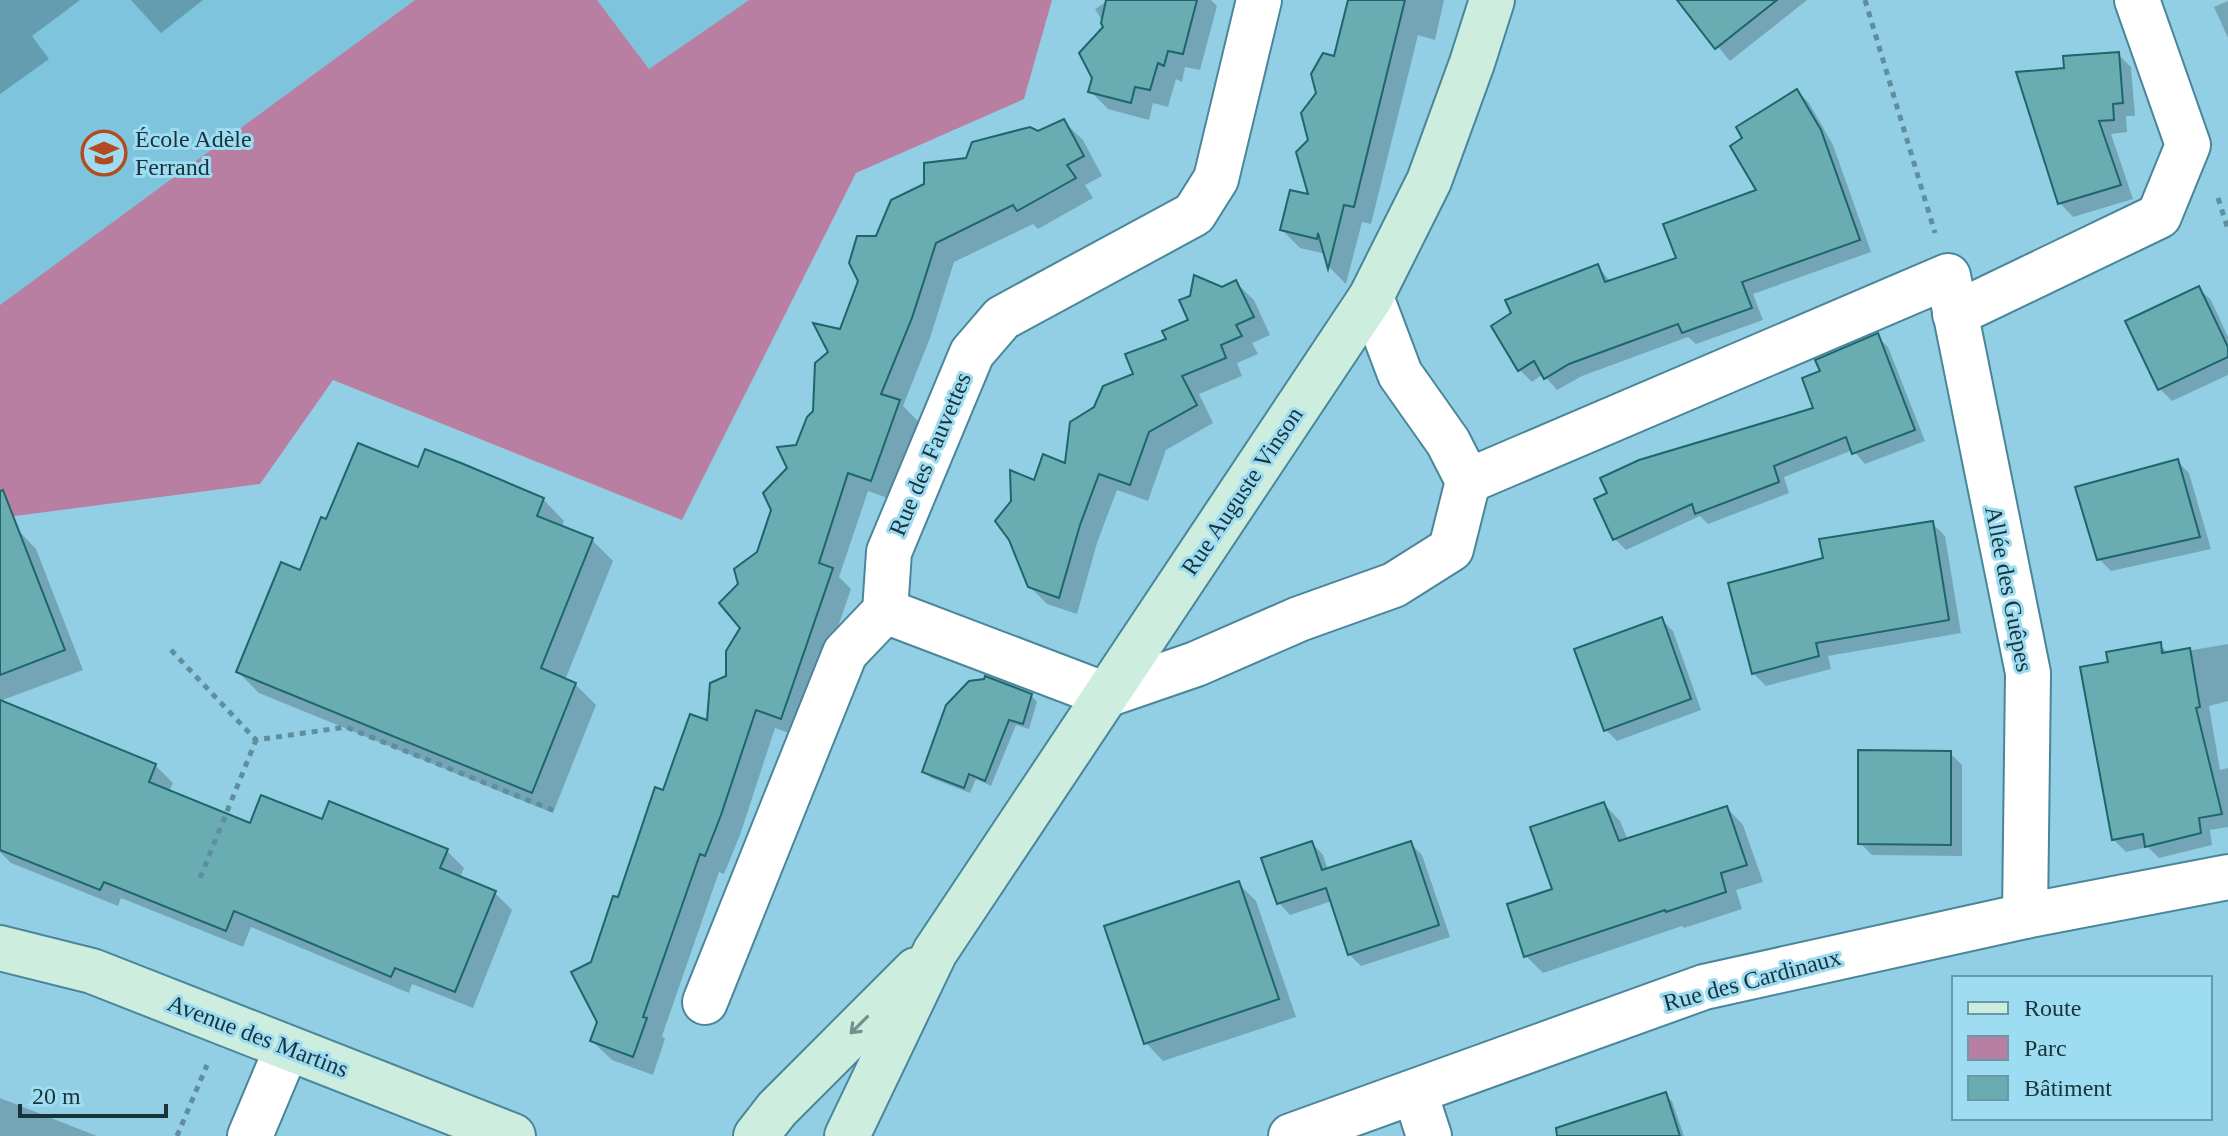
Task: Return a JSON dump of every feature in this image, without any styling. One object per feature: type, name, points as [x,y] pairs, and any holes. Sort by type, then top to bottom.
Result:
[{"type":"main road","name":"Rue Auguste Vinson","points":[[935,952],[1371,297],[1429,181],[1492,0]]},
{"type":"main road","name":"Avenue des Martins","points":[[0,948],[92,971],[513,1136]]},
{"type":"main road","points":[[858,1127],[935,952]]},
{"type":"main road","points":[[756,1136],[777,1109],[935,952]]},
{"type":"street","name":"Rue des Fauvettes","points":[[885,611],[889,552],[972,353],[1002,318],[1194,214],[1216,179],[1259,0]]},
{"type":"street","points":[[1468,481],[2159,216],[2188,145],[2137,0]]},
{"type":"street","name":"Allée des Guêpes","points":[[1951,295],[2028,673],[2025,916]]},
{"type":"street","points":[[705,1002],[845,653],[885,611],[1106,695],[1196,664],[1299,619],[1394,585],[1451,549],[1468,481],[1448,442],[1400,374],[1371,297]]},
{"type":"street","name":"Rue des Cardinaux","points":[[1291,1136],[1704,987],[2025,916],[2228,877]]},
{"type":"street","points":[[250,1136],[287,1048]]},
{"type":"street","points":[[1415,1093],[1429,1136]]},
{"type":"path","points":[[1865,0],[1951,295]]},
{"type":"path","points":[[171,650],[256,740]]},
{"type":"path","points":[[256,740],[346,727],[555,811]]},
{"type":"path","points":[[200,878],[256,740]]},
{"type":"path","points":[[177,1136],[225,1024]]},
{"type":"shaded area","name":"École Adèle Ferrand","points":[[0,0],[415,0],[0,305]]},
{"type":"shaded area","points":[[597,0],[749,0],[649,69]]},
{"type":"green space","points":[[415,0],[597,0],[649,69],[749,0],[1052,0],[1024,99],[856,173],[682,520],[333,380],[260,484],[0,518],[0,305]]},
{"type":"building","points":[[1106,0],[1197,0],[1183,54],[1168,51],[1164,66],[1158,63],[1150,90],[1135,87],[1131,103],[1088,92],[1092,78],[1079,53],[1103,27],[1101,23]]},
{"type":"building","points":[[1348,0],[1405,0],[1354,207],[1344,205],[1328,269],[1318,233],[1317,239],[1280,230],[1290,190],[1308,194],[1296,152],[1308,140],[1301,113],[1316,93],[1311,74],[1323,53],[1334,56]]},
{"type":"building","points":[[1677,0],[1777,0],[1715,49]]},
{"type":"building","points":[[2119,52],[2123,103],[2113,104],[2114,120],[2099,121],[2121,185],[2058,204],[2016,72],[2064,68],[2063,56]]},
{"type":"building","points":[[1797,89],[1821,130],[1860,240],[1742,282],[1752,308],[1682,333],[1678,324],[1569,364],[1544,379],[1534,361],[1518,371],[1491,326],[1511,313],[1505,300],[1598,264],[1605,282],[1676,258],[1663,224],[1756,190],[1730,146],[1742,138],[1736,127]]},
{"type":"building","points":[[1064,119],[1084,156],[1067,165],[1076,178],[1017,211],[1013,205],[936,243],[912,318],[881,394],[900,400],[871,481],[848,473],[819,563],[833,568],[781,719],[756,710],[721,815],[705,856],[700,854],[643,1017],[647,1018],[633,1057],[590,1041],[597,1022],[571,972],[591,962],[613,896],[618,897],[655,787],[663,790],[690,714],[707,720],[710,683],[726,676],[726,651],[740,628],[719,603],[738,584],[734,569],[757,552],[771,510],[763,493],[787,468],[777,447],[796,445],[807,417],[813,411],[815,363],[828,352],[813,323],[840,329],[858,281],[849,263],[857,236],[876,236],[891,200],[924,184],[924,163],[966,158],[972,142],[1030,127],[1038,131]]},
{"type":"building","points":[[1194,275],[1222,287],[1236,280],[1254,317],[1236,325],[1242,336],[1221,345],[1226,358],[1182,376],[1197,405],[1149,432],[1130,485],[1099,474],[1080,525],[1059,598],[1028,587],[1009,540],[995,521],[1011,501],[1010,470],[1034,480],[1043,454],[1065,463],[1070,422],[1094,407],[1103,386],[1133,374],[1125,354],[1166,339],[1162,331],[1188,320],[1179,300],[1190,296]]},
{"type":"building","points":[[2199,286],[2228,347],[2228,357],[2158,390],[2125,321]]},
{"type":"building","points":[[1878,333],[1915,430],[1852,454],[1846,437],[1774,466],[1779,482],[1695,514],[1692,504],[1613,540],[1594,499],[1607,493],[1600,478],[1639,460],[1813,408],[1802,378],[1820,371],[1815,360]]},
{"type":"building","points":[[358,443],[418,467],[425,449],[461,463],[544,498],[537,516],[593,538],[541,668],[576,683],[532,793],[236,672],[281,562],[300,570],[321,517],[326,519]]},
{"type":"building","points":[[2178,459],[2200,537],[2097,560],[2075,487]]},
{"type":"building","points":[[3,490],[65,650],[0,675],[0,491]]},
{"type":"building","points":[[1933,521],[1949,620],[1816,643],[1819,656],[1752,674],[1728,583],[1823,558],[1819,539]]},
{"type":"building","points":[[1662,617],[1691,699],[1604,731],[1574,649]]},
{"type":"building","points":[[2161,642],[2162,653],[2190,648],[2200,707],[2196,708],[2222,814],[2199,818],[2201,833],[2145,847],[2143,834],[2112,840],[2080,667],[2108,662],[2106,652]]},
{"type":"building","points":[[985,676],[1032,694],[1023,724],[1009,720],[985,781],[969,774],[964,788],[922,772],[946,705],[969,681],[984,679]]},
{"type":"building","points":[[0,700],[156,764],[149,782],[250,823],[261,795],[322,819],[329,801],[448,849],[440,868],[496,891],[455,992],[395,968],[391,977],[234,911],[226,931],[104,882],[100,890],[0,850]]},
{"type":"building","points":[[1858,750],[1951,751],[1951,845],[1858,844]]},
{"type":"building","points":[[1604,802],[1619,841],[1727,806],[1747,865],[1721,873],[1726,892],[1524,957],[1507,904],[1552,889],[1530,827]]},
{"type":"building","points":[[1312,841],[1322,870],[1411,841],[1439,925],[1348,955],[1326,888],[1277,904],[1261,858]]},
{"type":"building","points":[[1239,881],[1279,999],[1144,1044],[1104,926]]},
{"type":"building","points":[[1666,1092],[1680,1136],[1557,1136],[1556,1128]]},
{"type":"place","name":"École Adèle Ferrand","points":[[104,153]]}]
